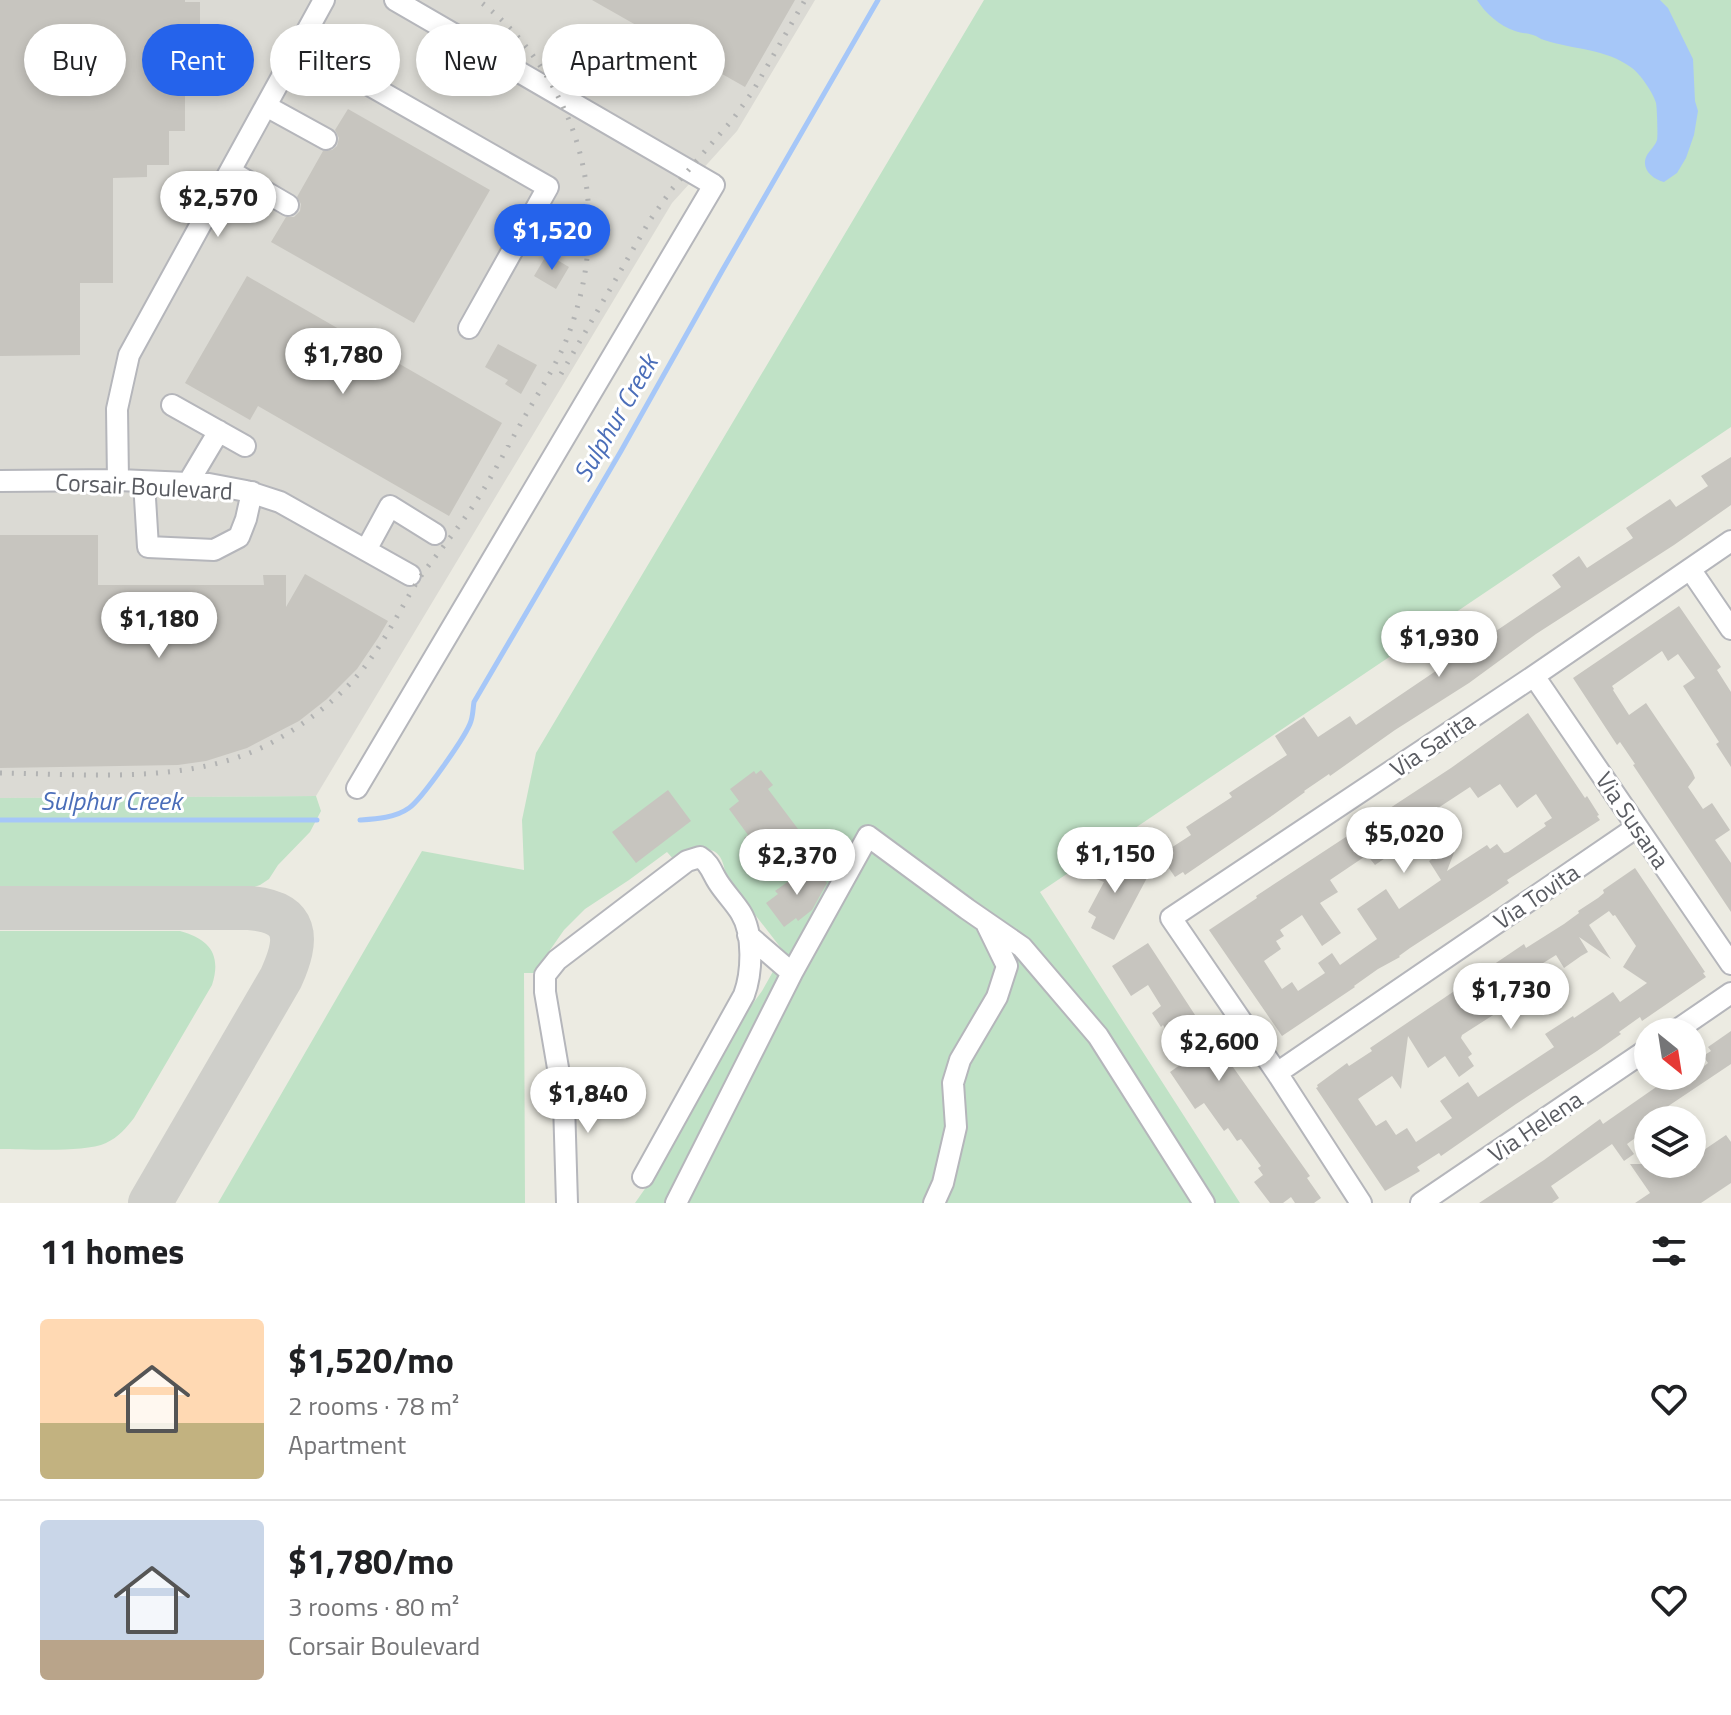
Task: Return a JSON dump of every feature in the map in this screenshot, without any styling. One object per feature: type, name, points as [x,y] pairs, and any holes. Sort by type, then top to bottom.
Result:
[{"type":"street","points":[[311,24],[324,0]]},
{"type":"street","points":[[357,788],[714,185],[395,0]]},
{"type":"street","points":[[118,480],[117,409],[129,355],[271,96]]},
{"type":"street","points":[[388,96],[548,187],[469,328]]},
{"type":"street","points":[[266,106],[326,139]]},
{"type":"street","points":[[230,171],[288,205]]},
{"type":"street","points":[[172,405],[245,446]]},
{"type":"street","points":[[188,483],[219,431]]},
{"type":"street","name":"Corsair Boulevard","points":[[0,481],[188,483],[252,492],[280,502],[410,575]]},
{"type":"street","points":[[144,482],[148,547],[214,550],[239,537],[252,492]]},
{"type":"street","points":[[366,550],[390,506],[435,534]]},
{"type":"street","name":"Via Sarita","points":[[1277,1073],[1171,918],[1731,541]]},
{"type":"street","points":[[1690,569],[1731,629]]},
{"type":"street","name":"Via Susana","points":[[1534,676],[1731,964]]},
{"type":"street","name":"Via Tovita","points":[[1277,1073],[1637,827]]},
{"type":"street","points":[[676,1203],[792,973],[868,836],[1022,947],[1098,1036],[1204,1203]]},
{"type":"street","points":[[567,1203],[564,1103],[545,992],[545,975],[557,960],[687,861],[700,857],[709,864],[743,916],[748,935],[750,973],[744,995],[643,1177]]},
{"type":"street","points":[[934,1203],[943,1183],[956,1127],[953,1083],[956,1072],[997,997],[1007,966],[985,922]]},
{"type":"street","points":[[748,935],[792,973]]},
{"type":"street","points":[[1694,1018],[1731,993]]},
{"type":"street","name":"Via Helena","points":[[1431,1200],[1634,1059]]},
{"type":"street","points":[[1277,1073],[1361,1203]]},
{"type":"shaded area","points":[[0,0],[815,0],[737,131],[672,203],[316,796],[0,798]]},
{"type":"green space","points":[[984,0],[1731,0],[1731,427],[1040,892],[1240,1203],[635,1203],[730,1035],[762,991],[784,952],[726,877],[720,856],[708,850],[675,861],[667,852],[585,909],[564,930],[534,973],[524,973],[525,1203],[218,1203],[422,851],[524,870],[522,820],[536,753]]},
{"type":"green space","points":[[316,796],[321,811],[310,832],[278,865],[269,879],[240,892],[0,892],[0,798]]},
{"type":"green space","points":[[0,931],[180,931],[199,938],[211,949],[215,965],[212,985],[134,1118],[106,1143],[70,1149],[0,1149]]},
{"type":"water","points":[[1477,0],[1660,0],[1668,8],[1693,59],[1698,111],[1694,135],[1677,173],[1664,182],[1652,176],[1646,168],[1645,160],[1657,140],[1656,106],[1639,74],[1622,61],[1600,53],[1509,29],[1484,10]]},
{"type":"building","points":[[0,0],[200,2],[200,24],[142,24],[142,96],[185,96],[185,131],[169,131],[169,165],[147,165],[147,177],[113,178],[113,283],[80,283],[80,355],[0,356]]},
{"type":"building","points":[[592,0],[795,0],[745,87],[725,76],[725,24],[634,24]]},
{"type":"building","points":[[348,109],[490,190],[414,323],[271,242],[286,217],[294,217],[300,211],[301,204],[297,197],[323,151],[337,146],[339,138],[335,130]]},
{"type":"building","points":[[547,254],[569,267],[556,289],[534,276]]},
{"type":"building","points":[[247,276],[502,423],[449,516],[258,406],[250,420],[185,383]]},
{"type":"building","points":[[498,344],[537,365],[521,394],[505,384],[508,380],[485,367]]},
{"type":"building","points":[[1731,457],[1731,505],[1329,774],[1185,875],[1183,872],[1175,877],[1160,855],[1191,835],[1186,827],[1232,797],[1229,793],[1287,755],[1275,736],[1304,717],[1318,737],[1350,716],[1356,725],[1458,656],[1451,645],[1487,623],[1493,633],[1561,587],[1552,575],[1579,556],[1587,568],[1633,538],[1626,528],[1670,499],[1676,507],[1708,486],[1701,476]]},
{"type":"building","points":[[0,535],[98,535],[98,585],[264,585],[263,575],[286,575],[286,607],[305,574],[388,621],[357,669],[327,699],[299,721],[247,748],[206,761],[178,765],[0,768]]},
{"type":"building","points":[[1679,606],[1721,667],[1717,670],[1731,692],[1731,767],[1716,744],[1719,742],[1683,686],[1695,678],[1678,654],[1668,661],[1662,651],[1612,686],[1629,715],[1646,703],[1692,771],[1695,778],[1688,787],[1703,809],[1712,803],[1730,830],[1715,840],[1731,863],[1731,912],[1635,764],[1620,742],[1617,745],[1573,678]]},
{"type":"building","points":[[1528,713],[1585,798],[1587,796],[1600,820],[1507,880],[1509,883],[1282,1036],[1209,930]],"holes":[[[1500,784],[1517,808],[1536,794],[1552,818],[1544,823],[1546,826],[1508,852],[1504,853],[1497,844],[1490,849],[1487,845],[1447,871],[1458,842],[1429,861],[1441,880],[1399,909],[1386,889],[1357,909],[1377,939],[1340,965],[1332,953],[1318,963],[1325,973],[1298,991],[1292,982],[1282,989],[1264,961],[1281,949],[1276,941],[1284,936],[1280,930],[1302,915],[1322,946],[1341,933],[1320,903],[1338,892],[1330,880],[1367,855],[1375,865],[1410,841],[1403,831],[1470,787],[1478,798]]]},
{"type":"building","points":[[761,770],[773,785],[768,789],[807,841],[782,859],[776,851],[765,859],[760,852],[757,855],[744,838],[748,835],[729,809],[739,801],[730,789],[754,771],[756,774]]},
{"type":"building","points":[[668,790],[691,821],[636,863],[612,832]]},
{"type":"building","points":[[1138,828],[1151,849],[1169,837],[1150,872],[1126,836]]},
{"type":"building","points":[[1118,857],[1149,874],[1114,940],[1091,928],[1096,917],[1088,912],[1104,882],[1080,873],[1081,866],[1110,871]]},
{"type":"building","points":[[814,867],[827,883],[812,910],[784,927],[766,903],[778,894],[775,891]]},
{"type":"building","points":[[1635,868],[1706,977],[1646,1018],[1634,1018],[1634,1021],[1619,1032],[1621,1034],[1597,1051],[1441,1156],[1439,1153],[1417,1167],[1420,1171],[1385,1191],[1316,1088],[1317,1085],[1347,1063],[1349,1066],[1372,1051],[1370,1048],[1524,944],[1526,948],[1564,924],[1604,893],[1603,890]],"holes":[[[1609,911],[1636,946],[1623,967],[1647,983],[1620,1002],[1613,992],[1545,1034],[1554,1047],[1478,1097],[1468,1082],[1440,1101],[1452,1118],[1416,1142],[1407,1128],[1396,1135],[1386,1120],[1376,1126],[1358,1099],[1392,1076],[1401,1089],[1408,1036],[1428,1068],[1445,1056],[1459,1077],[1474,1066],[1468,1057],[1472,1054],[1462,1035],[1501,1010],[1493,998],[1522,979],[1529,990],[1541,983],[1532,970],[1556,955],[1564,968],[1588,952],[1579,937],[1611,959],[1589,925]]]},
{"type":"building","points":[[1148,943],[1197,1018],[1201,1015],[1228,1060],[1310,1176],[1307,1178],[1321,1198],[1314,1203],[1295,1203],[1291,1197],[1283,1203],[1270,1203],[1254,1182],[1263,1175],[1258,1168],[1261,1166],[1241,1139],[1237,1141],[1228,1128],[1224,1131],[1204,1103],[1195,1109],[1170,1072],[1194,1055],[1177,1029],[1169,1035],[1163,1025],[1161,1027],[1152,1013],[1161,1006],[1148,985],[1131,996],[1112,966]]},
{"type":"building","points":[[1731,1031],[1731,1064],[1706,1081],[1706,1054],[1711,1051],[1708,1047]]},
{"type":"building","points":[[1652,1090],[1692,1090],[1668,1106],[1634,1106],[1634,1139],[1627,1144],[1634,1154],[1624,1161],[1612,1144],[1551,1186],[1559,1198],[1552,1203],[1479,1203],[1600,1119],[1603,1124]]},
{"type":"building","points":[[1726,1135],[1731,1142],[1731,1183],[1701,1203],[1635,1203],[1650,1193],[1640,1178],[1706,1178],[1706,1149]]},
{"type":"waterway","name":"Sulphur Creek","points":[[360,820],[392,816],[409,808],[433,781],[461,739],[471,721],[474,702],[878,0]]},
{"type":"waterway","name":"Sulphur Creek","points":[[0,820],[317,820]]},
{"type":"taxiway","points":[[0,908],[249,908],[278,915],[286,921],[292,939],[291,951],[281,978],[150,1203]]},
{"type":"railway","points":[[0,773],[106,775],[179,771],[247,754],[278,739],[319,711],[366,665],[423,573],[477,500],[563,348],[582,290],[589,230],[584,171],[577,142],[558,96],[540,65],[518,37],[478,0]]},
{"type":"railway","points":[[561,374],[650,220],[753,91],[805,0]]}]
